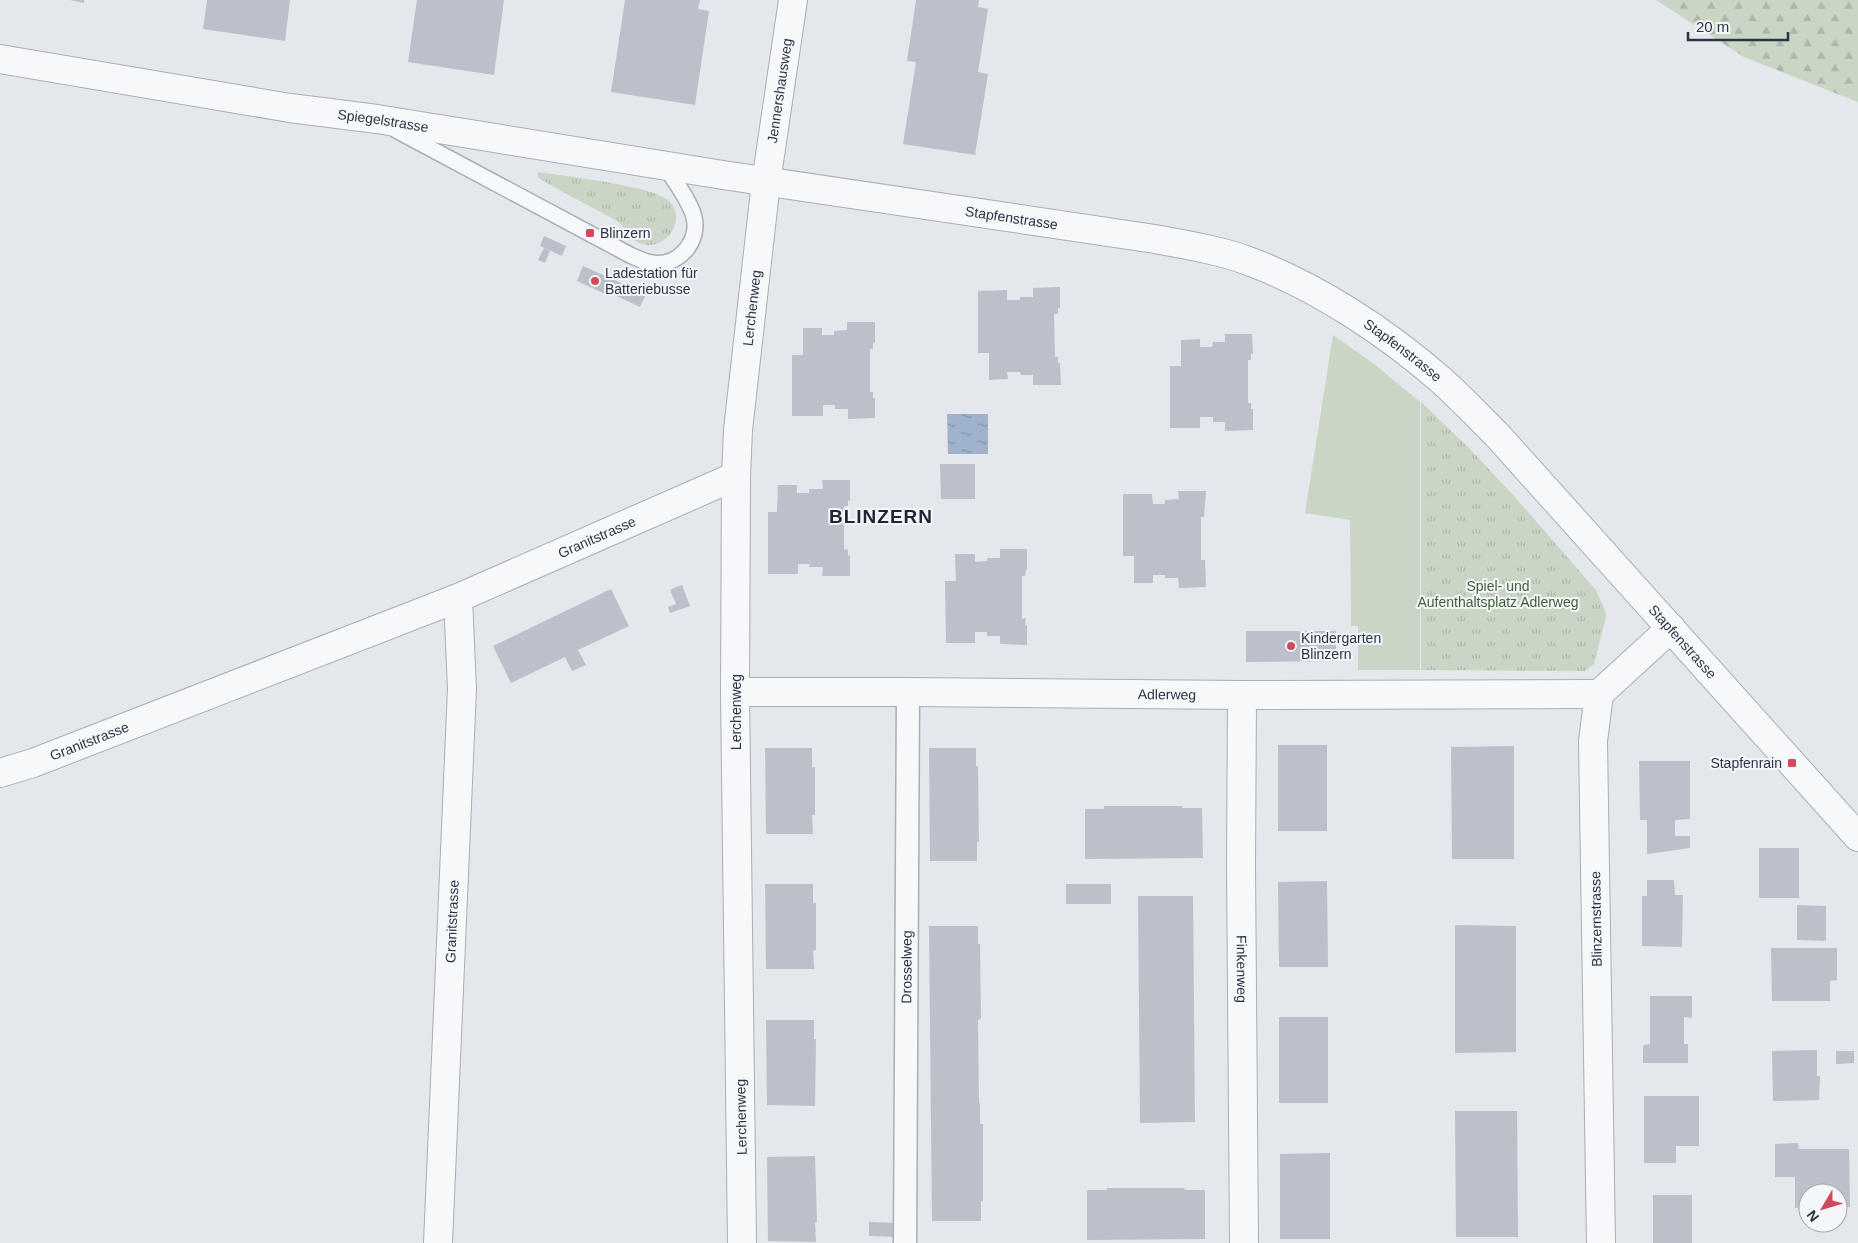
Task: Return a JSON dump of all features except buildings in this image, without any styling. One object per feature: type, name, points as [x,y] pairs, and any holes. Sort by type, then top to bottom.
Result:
[{"type":"street","name":"Jennershausweg","points":[[766,182],[793,0]]},
{"type":"street","name":"Spiegelstrasse","points":[[0,59],[290,108],[377,120],[766,182]]},
{"type":"street","name":"Lerchenweg","points":[[742,1243],[736,692],[736,476],[738,430],[766,182]]},
{"type":"street","name":"Stapfenstrasse","points":[[766,182],[1202,247],[1251,262],[1296,282],[1343,308],[1393,342],[1441,380],[1498,436],[1858,837]]},
{"type":"street","name":"Granitstrasse","points":[[0,773],[42,759],[458,598],[736,476]]},
{"type":"street","name":"Granitstrasse","points":[[438,1243],[462,690],[458,598]]},
{"type":"street","points":[[1599,694],[1671,628]]},
{"type":"street","name":"Adlerweg","points":[[736,692],[1242,695],[1599,694]]},
{"type":"street","name":"Drosselweg","points":[[905,1243],[908,692]]},
{"type":"street","name":"Blinzernstrasse","points":[[1599,694],[1593,741],[1601,1243]]},
{"type":"street","name":"Finkenweg","points":[[1242,695],[1241,865],[1244,1243]]},
{"type":"lane","points":[[377,120],[630,255],[654,264],[670,262],[680,256],[688,249],[695,231],[692,210],[665,166]]},
{"type":"green space","points":[[1656,0],[1858,0],[1858,102],[1744,57]]},
{"type":"green space","points":[[538,172],[607,182],[659,195],[668,200],[674,208],[676,216],[675,225],[671,233],[657,244],[639,243],[618,222],[538,178]]},
{"type":"green space","points":[[1333,335],[1374,364],[1420,402],[1420,670],[1358,670],[1358,626],[1351,626],[1350,520],[1305,513]]},
{"type":"green space","name":"Spiel- und Aufenthaltsplatz Adlerweg","points":[[1421,402],[1467,446],[1514,496],[1596,590],[1606,613],[1605,621],[1594,664],[1585,671],[1421,670]]},
{"type":"water","points":[[947,414],[988,414],[988,454],[948,454]]},
{"type":"place","name":"Blinzern","points":[[590,233]]},
{"type":"place","name":"Ladestation für Batteriebusse","points":[[595,281]]},
{"type":"place","name":"Kindergarten Blinzern","points":[[1291,646]]},
{"type":"place","name":"Stapfenrain","points":[[1792,763]]},
{"type":"district","name":"BLINZERN","points":[[881,516]]}]
